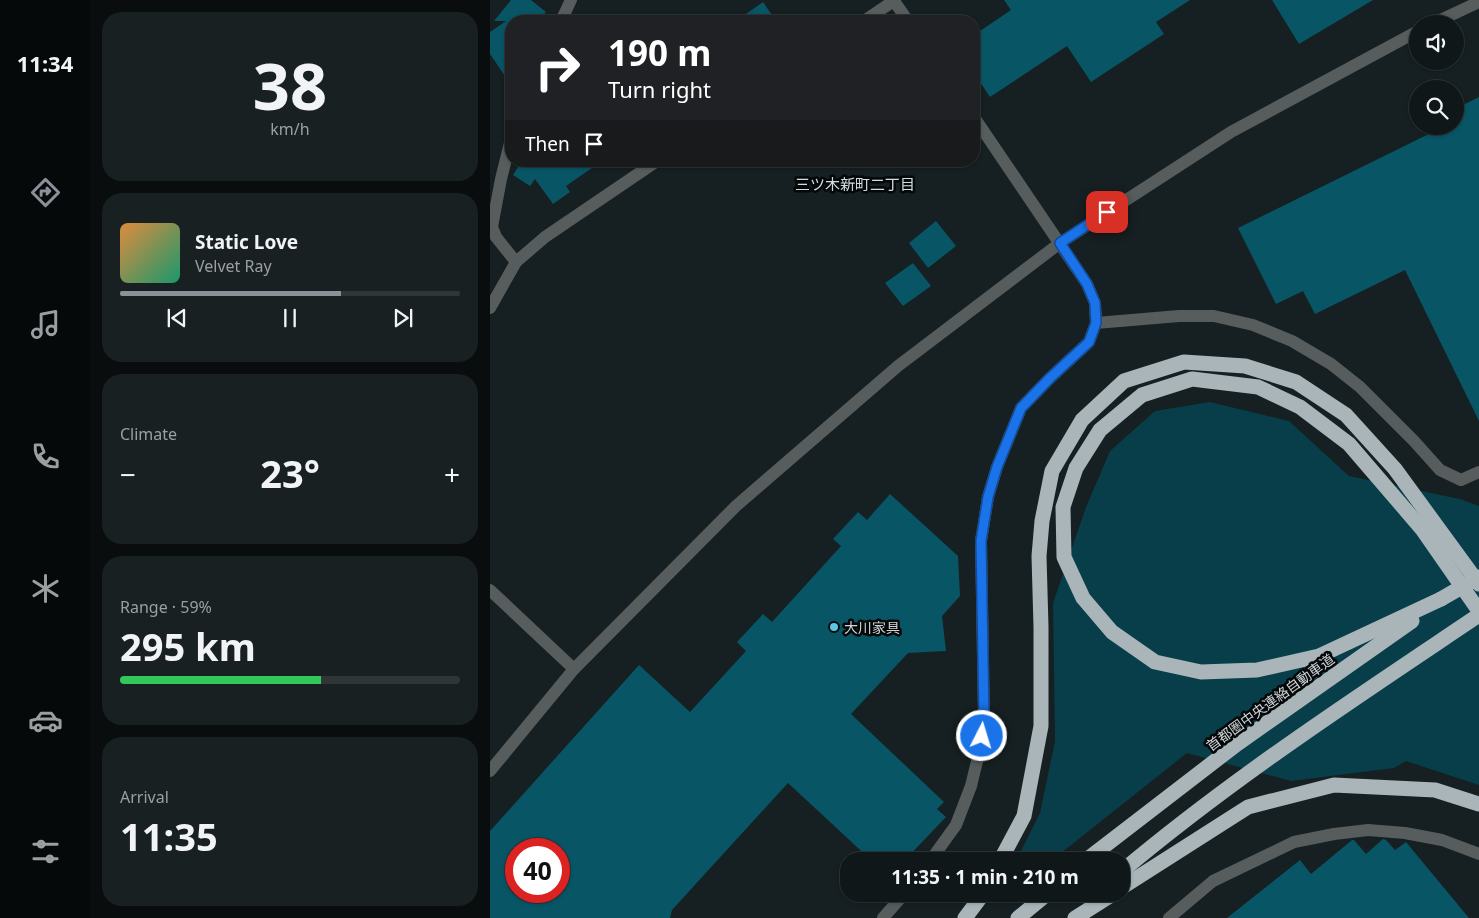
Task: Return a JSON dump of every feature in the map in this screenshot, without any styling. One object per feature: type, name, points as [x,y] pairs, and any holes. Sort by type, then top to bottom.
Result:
[{"type":"highway","points":[[1005,852],[1024,816],[1041,726],[1039,556],[1042,521],[1052,471],[1082,420],[1124,381],[1184,362],[1245,366],[1296,382],[1346,415],[1395,469],[1479,584]]},
{"type":"highway","points":[[1130,864],[1165,835],[1301,734],[1479,613],[1422,529],[1349,444],[1300,407],[1258,387],[1192,379],[1142,395],[1100,430],[1076,468],[1063,507],[1064,557],[1083,598],[1112,632],[1155,662],[1201,672],[1257,670],[1319,656],[1441,600]]},
{"type":"highway","name":"首都圏中央連絡自動車道","points":[[1097,852],[1237,744],[1441,600],[1479,577]]},
{"type":"highway","points":[[1130,882],[1248,807],[1334,785],[1435,790],[1479,804]]},
{"type":"highway","points":[[965,918],[977,902]]},
{"type":"highway","points":[[1018,918],[1037,902]]},
{"type":"highway","points":[[1066,918],[1085,902]]},
{"type":"highway","points":[[1075,918],[1100,902]]},
{"type":"street","points":[[564,15],[571,0]]},
{"type":"street","points":[[873,15],[895,1],[904,15]]},
{"type":"street","points":[[1451,15],[1479,2]]},
{"type":"street","points":[[490,772],[574,669],[736,506],[898,366],[1060,243],[1231,132],[1409,36]]},
{"type":"street","points":[[936,852],[956,825],[971,786],[979,753],[984,719],[981,541],[988,497],[997,467],[1021,408],[1089,342],[1096,323],[1095,303],[1087,284],[980,126]]},
{"type":"street","points":[[505,163],[492,227],[496,237],[516,262]]},
{"type":"street","points":[[490,308],[516,262],[545,237],[648,167]]},
{"type":"street","points":[[1096,323],[1179,316],[1214,316],[1253,325],[1292,341],[1331,364],[1387,412],[1440,470],[1461,480],[1479,472]]},
{"type":"street","points":[[490,590],[574,669]]},
{"type":"street","points":[[1169,918],[1213,881],[1294,842],[1368,830],[1405,833],[1442,840],[1479,854]]},
{"type":"street","points":[[883,918],[897,902]]},
{"type":"shaded area","points":[[1210,402],[1289,421],[1349,476],[1460,499],[1479,506],[1479,785],[1406,761],[1394,768],[1291,781],[1187,753],[1062,852],[1020,852],[1040,813],[1055,741],[1053,603],[1086,507],[1110,451],[1155,411]]},
{"type":"building","points":[[511,0],[531,0],[546,12],[543,15],[505,15],[505,21],[494,21]]},
{"type":"building","points":[[1004,0],[1190,0],[1156,22],[1164,34],[1091,82],[1067,46],[990,97],[980,82],[980,31],[1011,10]]},
{"type":"building","points":[[1272,0],[1373,0],[1299,44]]},
{"type":"building","points":[[763,2],[772,15],[745,15]]},
{"type":"building","points":[[505,22],[505,76],[490,54],[490,32]]},
{"type":"building","points":[[1479,97],[1479,421],[1405,270],[1315,314],[1303,291],[1276,304],[1238,228],[1427,135],[1464,135],[1464,104]]},
{"type":"building","points":[[518,167],[593,167],[566,186],[570,192],[553,204],[535,179],[530,186],[513,175]]},
{"type":"building","points":[[936,221],[956,246],[928,268],[909,243]]},
{"type":"building","points":[[913,263],[931,286],[903,306],[885,283]]},
{"type":"building","points":[[890,494],[958,556],[960,596],[942,616],[946,651],[908,653],[851,714],[944,802],[937,809],[946,817],[913,852],[862,852],[788,783],[672,910],[670,918],[490,918],[490,831],[639,665],[690,712],[746,651],[737,642],[763,614],[772,622],[841,546],[833,539],[858,512],[867,520]]},
{"type":"building","points":[[1383,839],[1395,850],[1406,842],[1469,918],[1227,918],[1300,860],[1311,874],[1352,840],[1366,854]]},
{"type":"place","name":"大川家具","points":[[834,627]]},
{"type":"district","name":"三ツ木新町二丁目","points":[[855,184]]},
{"type":"route","points":[[982,736],[984,719],[981,541],[988,497],[997,467],[1021,408],[1089,342],[1096,323],[1095,303],[1087,284],[1060,243],[1107,212]]}]
